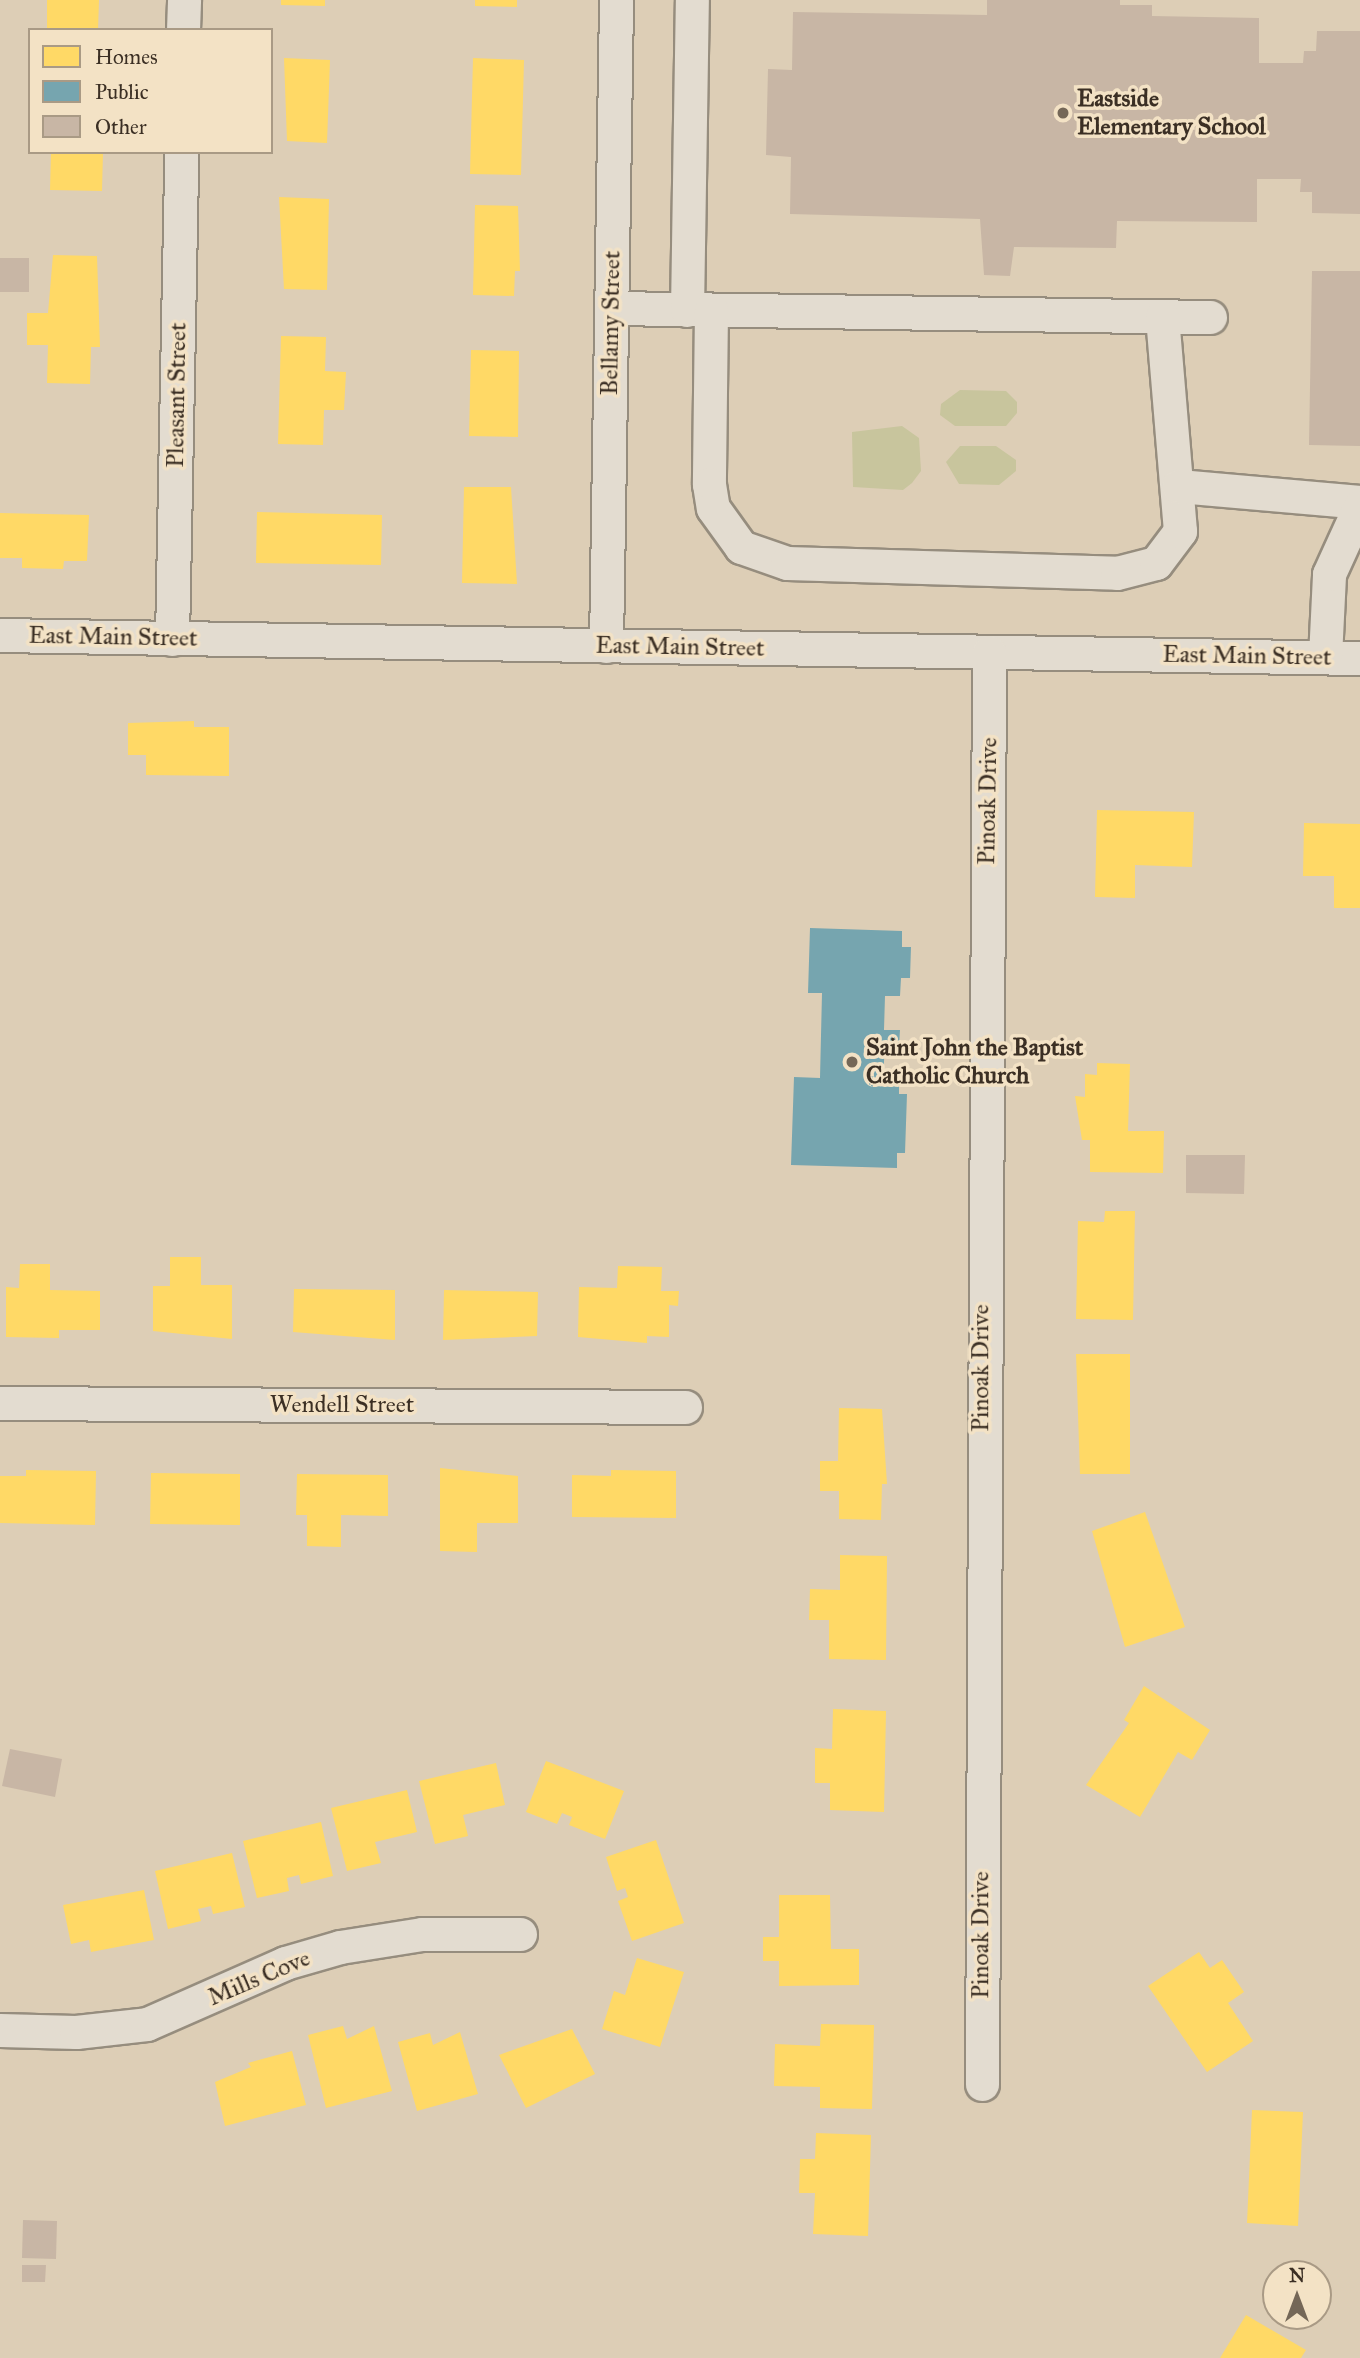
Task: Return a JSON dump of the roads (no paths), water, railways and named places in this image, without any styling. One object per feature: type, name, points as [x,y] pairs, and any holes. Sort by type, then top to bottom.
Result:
[{"type":"street","points":[[183,28],[184,0]]},
{"type":"street","name":"Bellamy Street","points":[[606,646],[616,0]]},
{"type":"street","points":[[692,0],[699,310],[713,508],[741,547],[763,558],[1138,571],[1171,550],[1180,531],[1163,317]]},
{"type":"street","name":"Pleasant Street","points":[[172,639],[181,154]]},
{"type":"street","points":[[611,308],[1210,317]]},
{"type":"street","points":[[1178,486],[1360,504],[1329,574],[1325,657]]},
{"type":"street","name":"East Main Street","points":[[0,635],[1360,658]]},
{"type":"street","name":"Pinoak Drive","points":[[982,2084],[989,652]]},
{"type":"street","name":"Wendell Street","points":[[0,1403],[685,1407]]},
{"type":"street","name":"Mills Cove","points":[[0,2030],[76,2032],[147,2024],[285,1963],[340,1947],[422,1934],[520,1934]]},
{"type":"place","name":"Eastside Elementary School","points":[[1063,113]]},
{"type":"place","name":"Saint John the Baptist Catholic Church","points":[[852,1062]]}]
